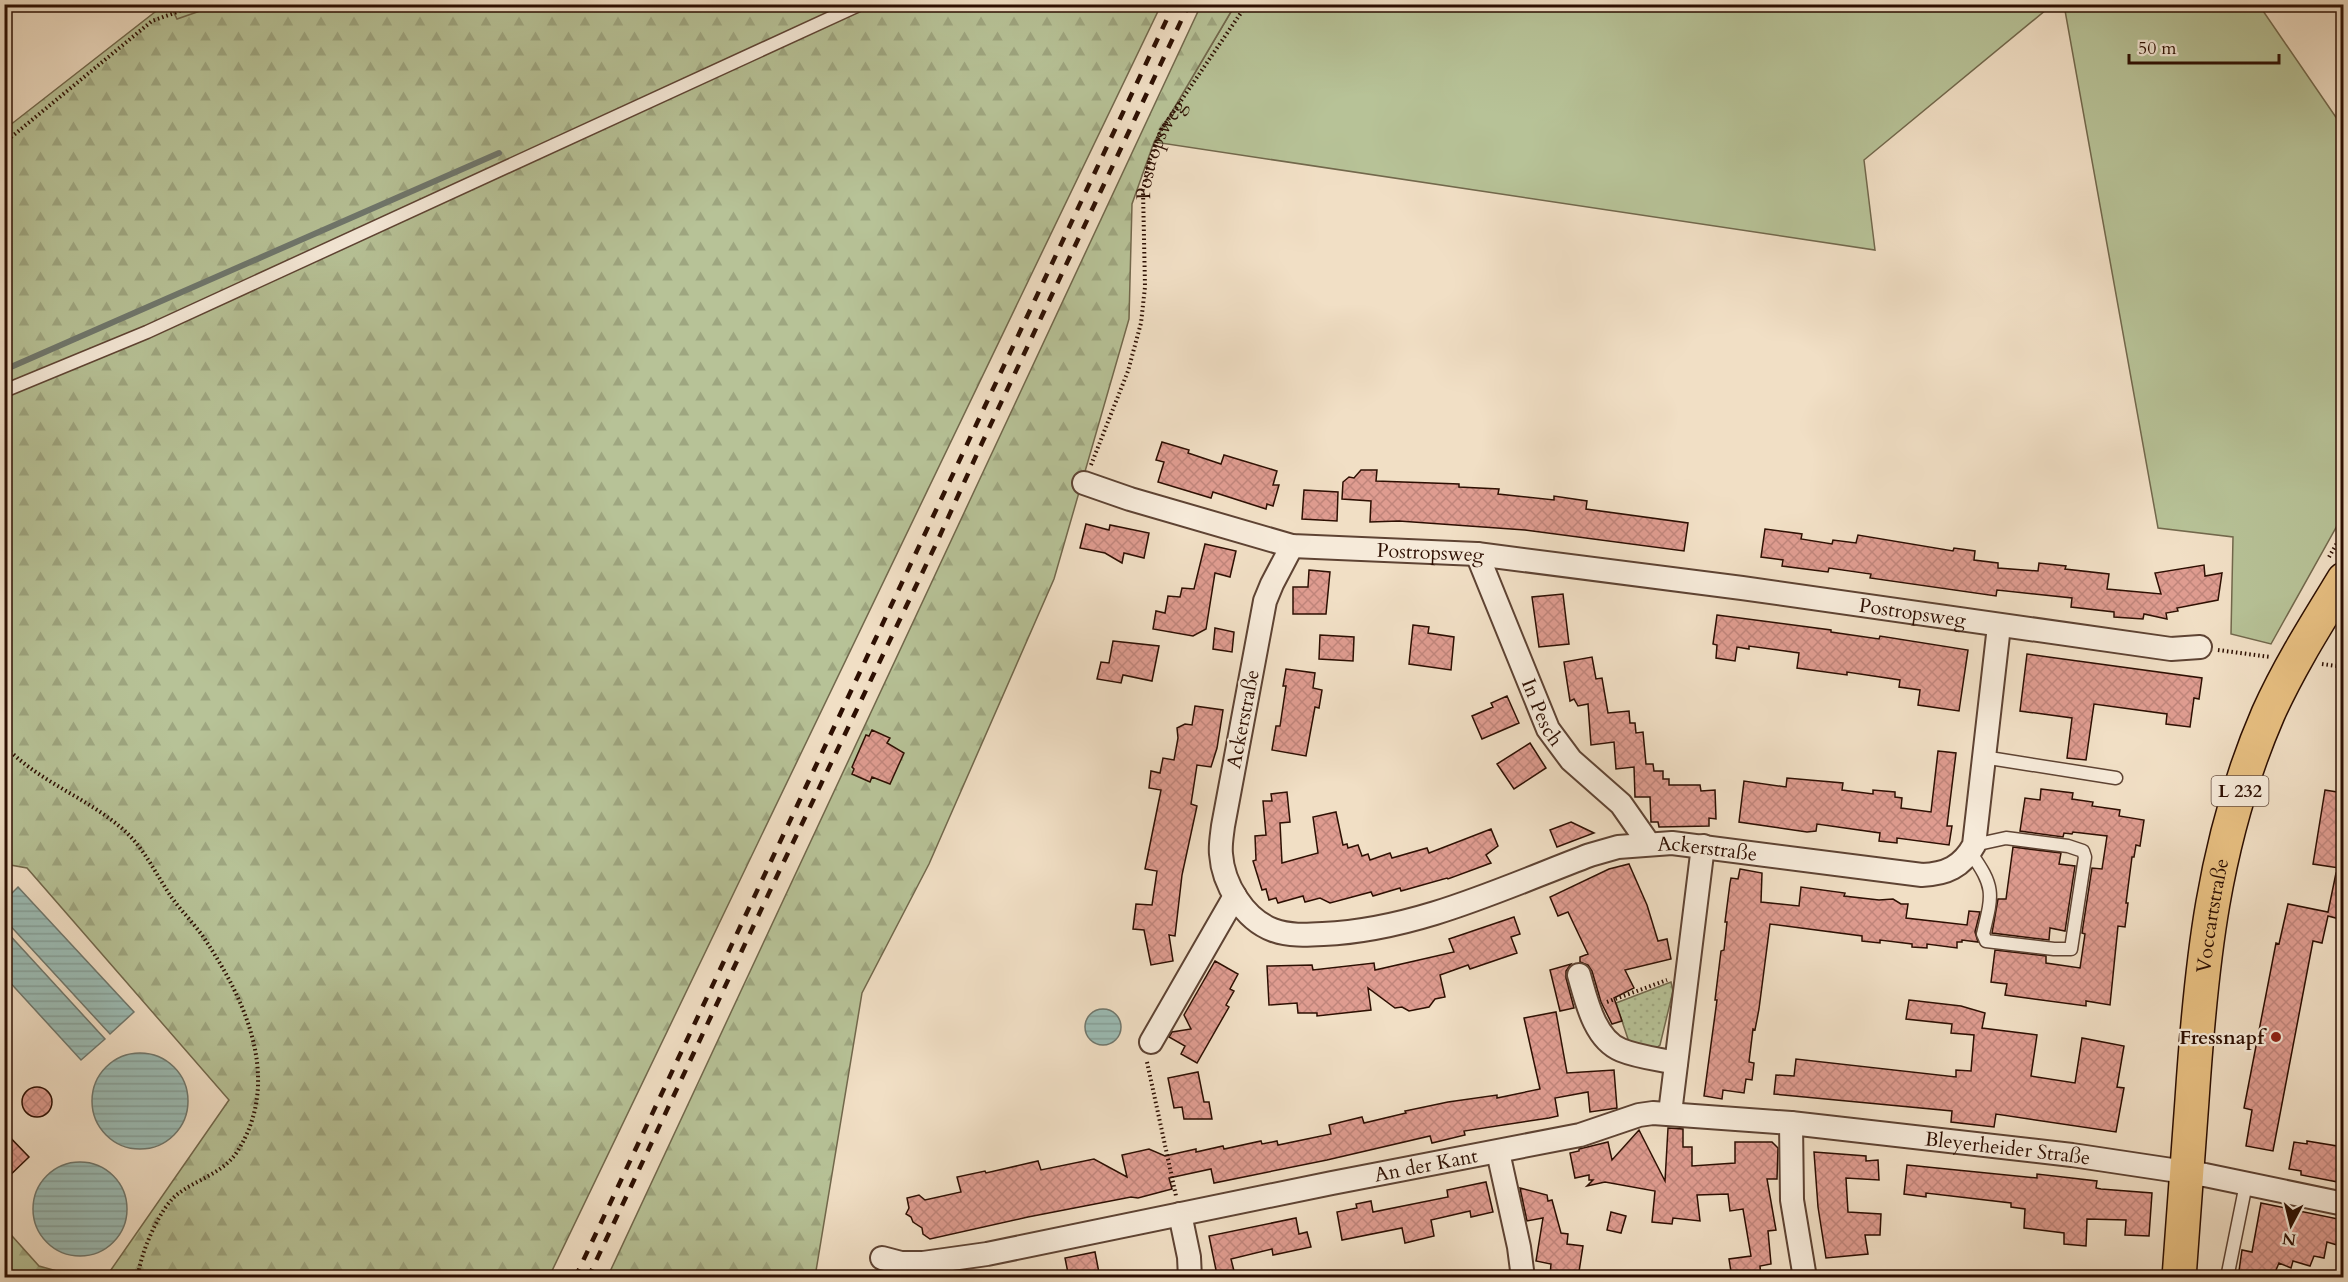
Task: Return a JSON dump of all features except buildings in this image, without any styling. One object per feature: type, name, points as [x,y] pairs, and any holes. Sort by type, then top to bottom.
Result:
[{"type":"main road","name":"Voccartstraße","points":[[2179,1278],[2201,981],[2212,900],[2233,811],[2268,714],[2295,659],[2343,579]]},
{"type":"street","name":"Postropsweg","points":[[1084,483],[1130,499],[1292,546],[1477,554],[1742,588],[2171,649],[2200,647]]},
{"type":"street","name":"Ackerstraße","points":[[1292,546],[1265,601],[1223,826],[1221,854],[1227,878],[1235,896],[1255,919],[1273,930],[1299,935],[1379,929],[1421,918],[1590,855],[1618,847],[1649,844],[1702,846],[1922,875],[1939,874],[1951,870],[1963,861],[1972,849]]},
{"type":"street","name":"In Pesch","points":[[1477,554],[1548,729],[1571,760],[1621,804],[1649,844]]},
{"type":"street","points":[[1972,849],[1999,626]]},
{"type":"street","points":[[1670,1113],[1689,971],[1702,846]]},
{"type":"street","points":[[1151,1042],[1235,896]]},
{"type":"street","points":[[1579,975],[1589,1008],[1602,1034],[1610,1044],[1620,1050],[1676,1062]]},
{"type":"street","name":"Bleyerheider Straße","points":[[1670,1113],[1791,1123],[2072,1155],[2186,1172],[2343,1204]]},
{"type":"street","name":"An der Kant","points":[[882,1258],[901,1263],[923,1263],[966,1257],[1580,1135],[1639,1115],[1670,1113]]},
{"type":"street","points":[[1791,1123],[1792,1200],[1805,1278]]},
{"type":"street","points":[[1498,1152],[1519,1246],[1523,1278]]},
{"type":"street","points":[[1180,1214],[1189,1257],[1190,1278]]},
{"type":"lane","points":[[4,391],[147,332],[861,4]]},
{"type":"lane","points":[[1983,757],[2116,778]]},
{"type":"lane","points":[[2006,838],[2068,846],[2083,851],[2085,857],[2071,949],[1986,941],[1983,934],[1991,889],[1972,849],[2006,838]]},
{"type":"lane","points":[[2228,1273],[2246,1184]]},
{"type":"path","points":[[4,143],[152,21],[199,4]]},
{"type":"path","name":"Postropsweg","points":[[1084,483],[1128,371],[1141,323],[1144,287],[1143,190],[1149,162],[1161,130],[1247,4]]},
{"type":"path","points":[[2200,647],[2295,659]]},
{"type":"path","points":[[4,745],[28,766],[103,814],[126,832],[150,861],[174,900],[205,939],[220,963],[236,993],[256,1052],[259,1092],[248,1132],[236,1154],[217,1172],[176,1195],[161,1214],[150,1239],[138,1278]]},
{"type":"path","points":[[1589,1008],[1670,979]]},
{"type":"path","points":[[1151,1042],[1147,1062],[1180,1214]]},
{"type":"green space","points":[[220,4],[1161,5],[549,1277],[106,1277],[229,1100],[27,868],[5,864],[5,129],[164,5],[170,5],[177,19]]},
{"type":"green space","points":[[170,5],[220,5],[177,20]]},
{"type":"green space","points":[[1201,5],[1235,5],[1154,142],[1132,204],[1129,319],[1054,579],[929,864],[862,993],[815,1277],[607,1278]]},
{"type":"green space","points":[[1235,5],[2052,5],[1864,160],[1875,250],[1154,142]]},
{"type":"green space","points":[[2064,5],[2259,5],[2344,129],[2343,515],[2271,644],[2231,634],[2233,537],[2158,528]]},
{"type":"green space","points":[[1671,982],[1673,991],[1660,1045],[1654,1050],[1630,1045],[1616,1003]]},
{"type":"green space","points":[[4,1227],[39,1266],[78,1277],[5,1277]]},
{"type":"water","points":[[18,887],[134,1012],[110,1034],[5,920],[5,900]]},
{"type":"water","points":[[5,930],[105,1039],[81,1060],[5,977]]},
{"type":"water","points":[[1103,1009],[1116,1014],[1121,1027],[1116,1040],[1103,1045],[1090,1040],[1085,1027],[1090,1014]]},
{"type":"water","points":[[140,1053],[158,1057],[174,1067],[184,1083],[188,1101],[184,1119],[174,1135],[158,1145],[140,1149],[122,1145],[106,1135],[96,1119],[92,1101],[96,1083],[106,1067],[122,1057]]},
{"type":"water","points":[[80,1162],[98,1166],[113,1176],[123,1191],[127,1209],[123,1227],[113,1242],[98,1252],[80,1256],[62,1252],[47,1242],[37,1227],[33,1209],[37,1191],[47,1176],[62,1166]]},
{"type":"waterway","points":[[4,370],[499,153]]},
{"type":"railway","points":[[575,1278],[1174,4]]},
{"type":"railway","points":[[588,1278],[1189,4]]},
{"type":"place","name":"Fressnapf","points":[[2276,1037]]}]
